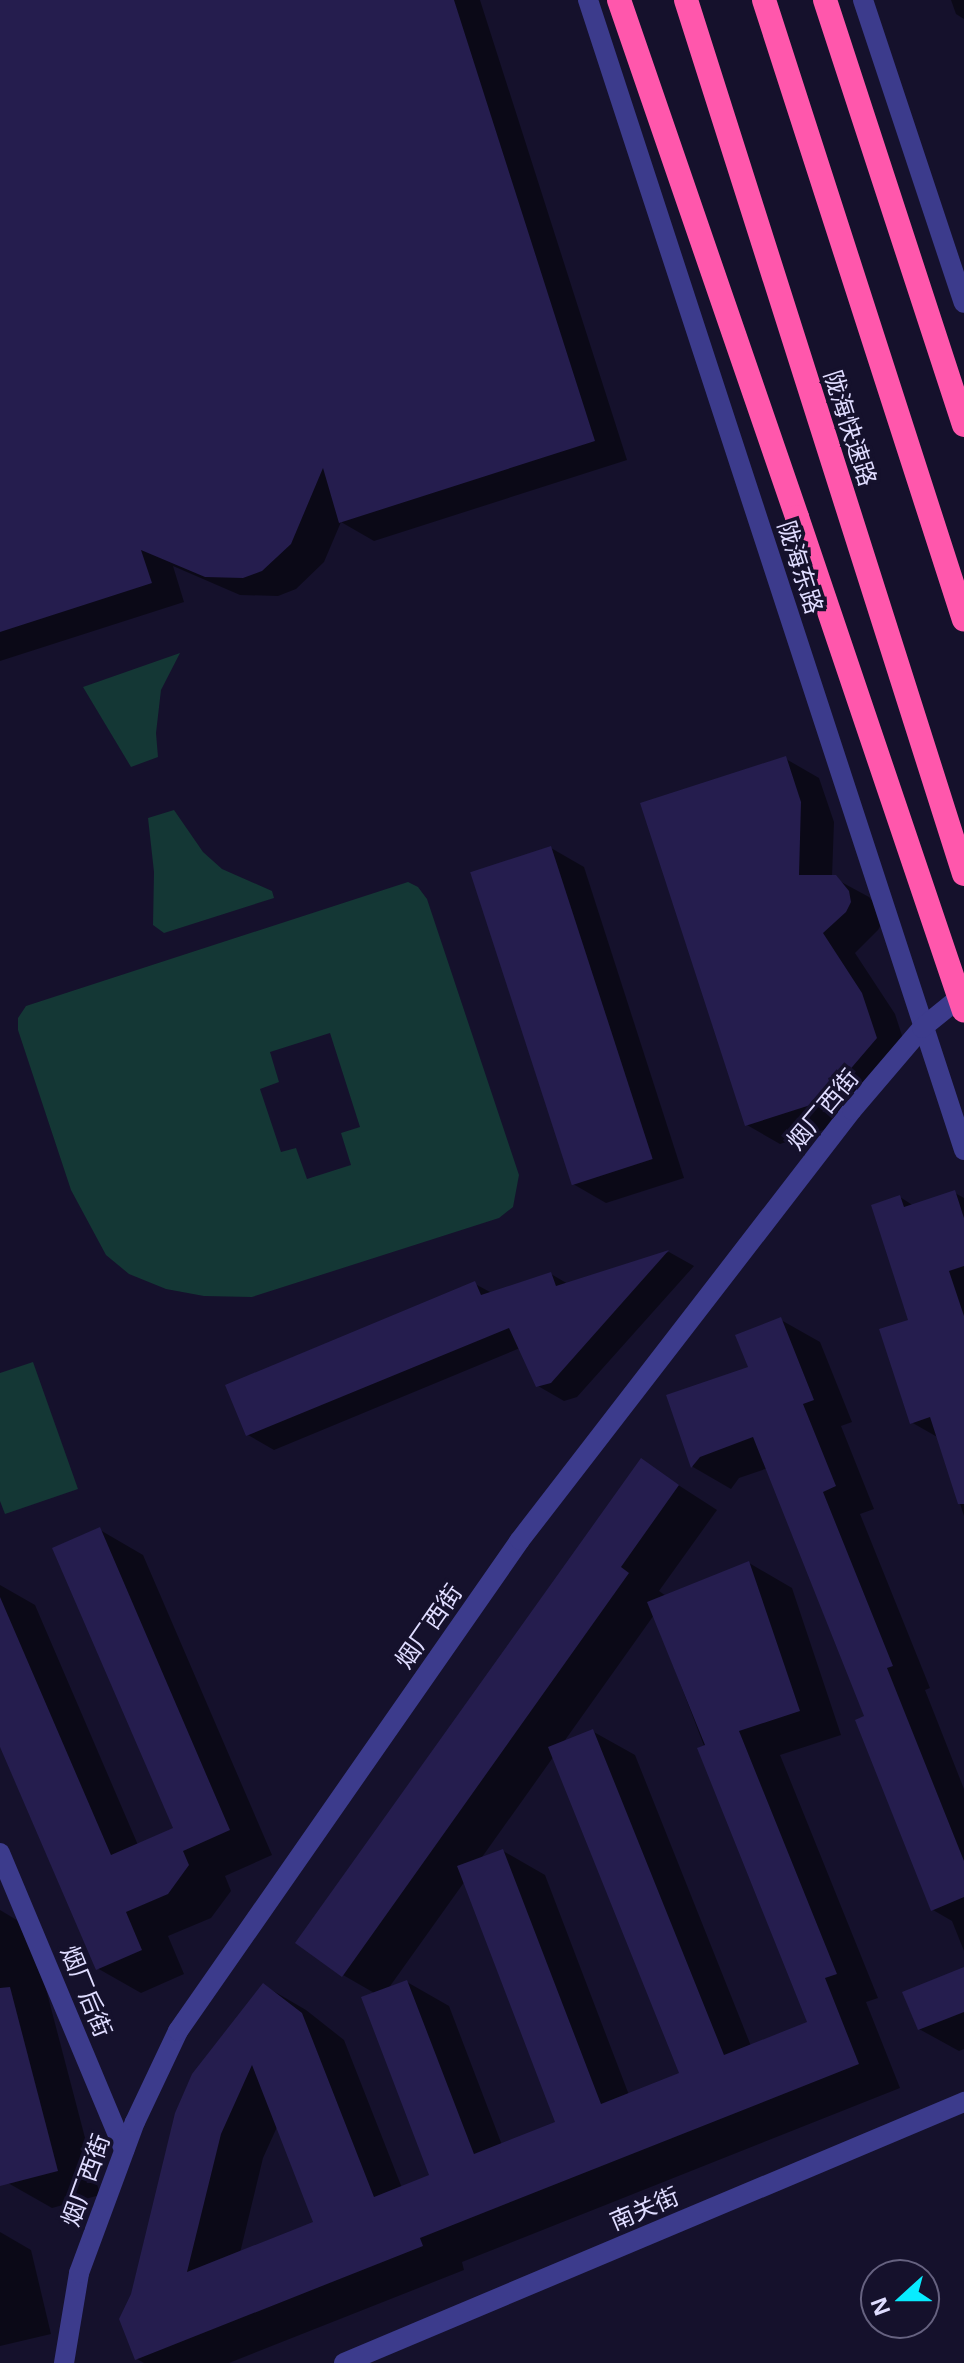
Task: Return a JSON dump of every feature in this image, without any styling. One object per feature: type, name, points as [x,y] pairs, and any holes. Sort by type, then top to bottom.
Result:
[{"type":"highway","points":[[619,0],[964,1011]]},
{"type":"highway","name":"陇海快速路","points":[[686,0],[964,874]]},
{"type":"highway","name":"陇海快速路","points":[[764,0],[964,620]]},
{"type":"highway","points":[[825,0],[964,425]]},
{"type":"street","name":"陇海东路","points":[[588,0],[964,1150]]},
{"type":"street","points":[[863,0],[964,303]]},
{"type":"street","name":"烟厂西街","points":[[64,2363],[79,2273],[124,2150],[178,2031],[511,1553],[843,1121],[922,1028],[964,994]]},
{"type":"street","name":"烟厂后街","points":[[0,1853],[124,2150]]},
{"type":"street","name":"南关街","points":[[344,2363],[964,2102]]},
{"type":"green space","points":[[180,653],[161,690],[156,733],[158,757],[131,767],[83,687]]},
{"type":"green space","points":[[174,810],[203,852],[222,869],[272,891],[274,898],[164,933],[153,925],[154,872],[148,818]]},
{"type":"green space","points":[[408,882],[418,887],[427,899],[519,1175],[513,1207],[499,1218],[252,1297],[204,1296],[166,1289],[129,1274],[106,1255],[71,1190],[18,1030],[18,1018],[26,1006]],"holes":[[[330,1033],[360,1127],[341,1133],[351,1165],[307,1179],[296,1148],[281,1152],[260,1089],[279,1082],[270,1052]]]},
{"type":"green space","points":[[33,1362],[78,1489],[5,1514],[0,1501],[0,1373]]},
{"type":"building","points":[[0,0],[454,0],[595,441],[339,523],[323,468],[291,544],[262,571],[243,578],[205,577],[141,550],[152,583],[0,632]]},
{"type":"building","points":[[786,756],[801,802],[799,875],[836,875],[849,891],[851,902],[846,912],[823,933],[862,993],[877,1038],[823,1101],[745,1126],[640,803]]},
{"type":"building","points":[[551,846],[653,1159],[572,1185],[470,872]]},
{"type":"building","points":[[955,1190],[964,1218],[964,1266],[949,1271],[964,1316],[964,1504],[958,1504],[930,1417],[910,1424],[879,1329],[908,1320],[871,1205],[900,1195],[904,1207]]},
{"type":"building","points":[[669,1250],[551,1383],[536,1387],[509,1328],[246,1436],[225,1385],[475,1281],[481,1295],[551,1272],[556,1286]]},
{"type":"building","points":[[781,1317],[814,1400],[803,1404],[836,1486],[823,1492],[893,1666],[887,1668],[964,1861],[964,1897],[931,1911],[855,1720],[864,1716],[753,1437],[700,1457],[691,1468],[666,1395],[748,1367],[735,1335]]},
{"type":"building","points":[[641,1458],[679,1485],[621,1567],[629,1573],[342,1977],[295,1943]]},
{"type":"building","points":[[100,1527],[230,1830],[183,1851],[189,1865],[168,1894],[126,1912],[142,1950],[96,1970],[0,1747],[0,1597],[111,1855],[173,1828],[52,1548]]},
{"type":"building","points":[[749,1561],[800,1711],[739,1731],[837,1974],[825,1978],[859,2064],[420,2238],[423,2246],[135,2360],[119,2319],[131,2294],[175,2113],[192,2074],[263,1983],[302,2013],[374,2197],[429,2175],[361,1997],[407,1980],[474,2154],[555,2122],[457,1866],[503,1849],[601,2104],[679,2073],[548,1747],[593,1729],[724,2055],[807,2022],[697,1748],[705,1745],[647,1602]],"holes":[[[252,2065],[313,2222],[187,2272],[221,2134]]]},
{"type":"building","points":[[964,1967],[964,2012],[918,2030],[902,1992]]},
{"type":"building","points":[[10,1987],[58,2171],[0,2186],[0,1988]]}]
